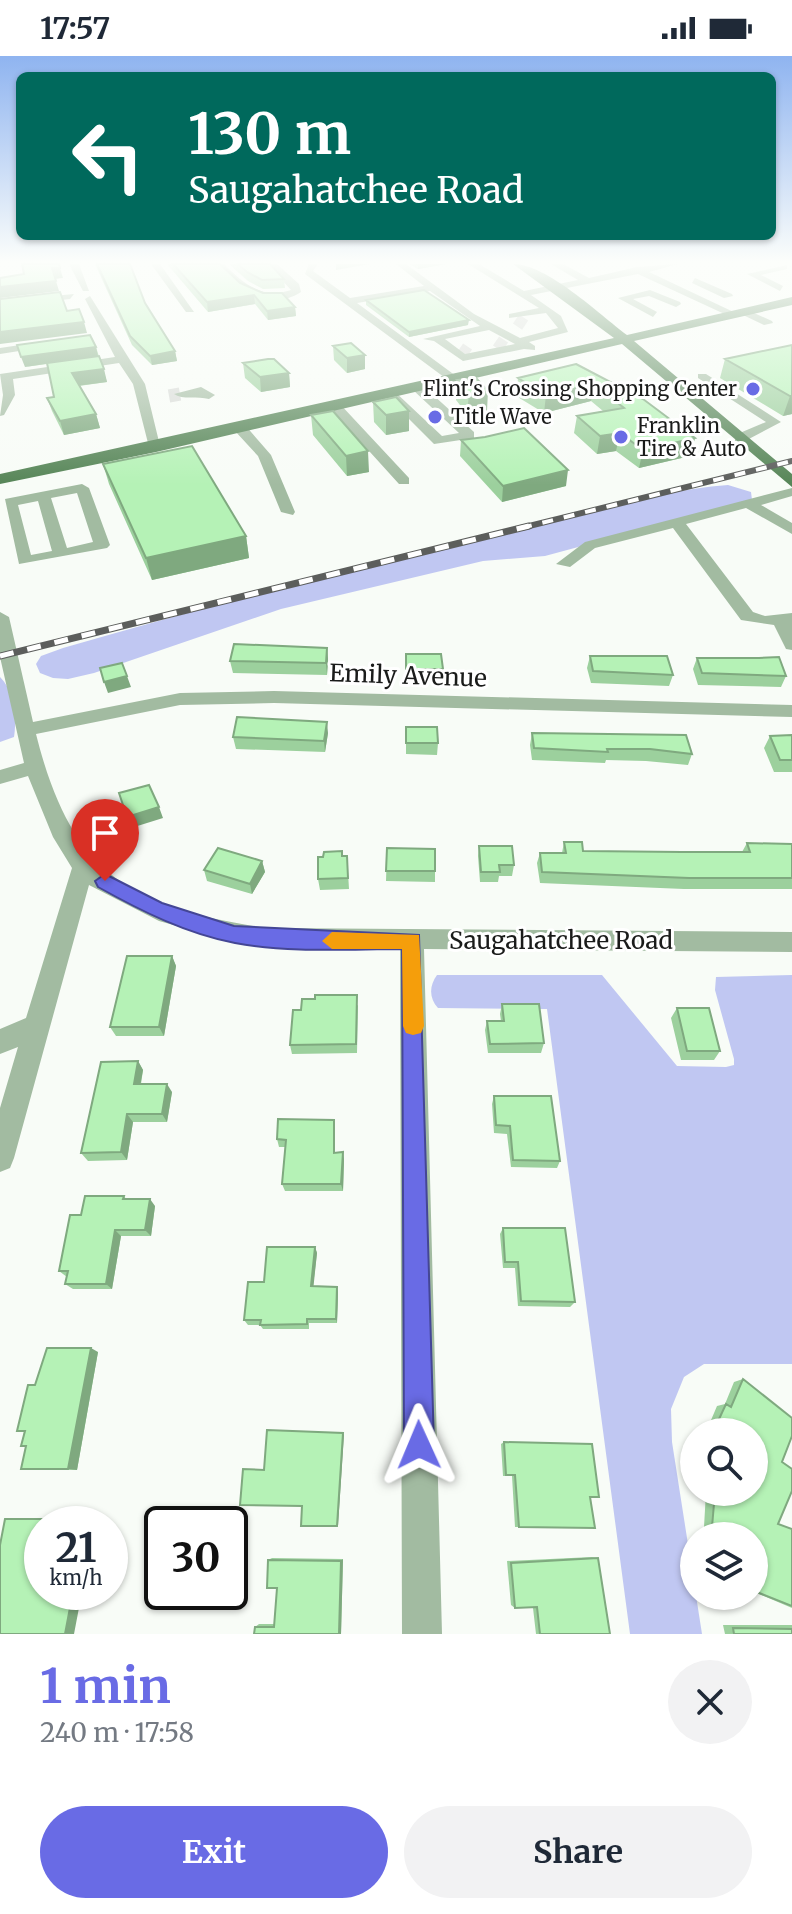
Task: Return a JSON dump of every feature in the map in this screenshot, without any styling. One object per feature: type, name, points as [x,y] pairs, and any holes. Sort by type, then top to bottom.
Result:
[{"type":"main road","points":[[0,479],[156,447],[630,338]]},
{"type":"main road","points":[[649,361],[649,344],[653,338]]},
{"type":"main road","points":[[624,339],[792,482]]},
{"type":"main road","points":[[573,351],[649,361]]},
{"type":"street","points":[[108,338],[149,400],[156,447]]},
{"type":"street","points":[[396,338],[452,379]]},
{"type":"street","points":[[403,343],[432,338]]},
{"type":"street","points":[[438,338],[482,346]]},
{"type":"street","points":[[438,338],[482,346],[524,343],[538,338]]},
{"type":"street","points":[[475,338],[482,346]]},
{"type":"street","points":[[0,351],[65,342]]},
{"type":"street","points":[[524,343],[545,357]]},
{"type":"street","points":[[0,412],[9,395],[4,378],[123,359]]},
{"type":"street","points":[[672,381],[724,372]]},
{"type":"street","points":[[702,376],[766,414],[775,425]]},
{"type":"street","points":[[389,393],[428,431],[459,424],[417,387]]},
{"type":"street","points":[[180,394],[201,391],[209,395]]},
{"type":"street","points":[[335,406],[404,481]]},
{"type":"street","points":[[740,438],[775,425],[792,425]]},
{"type":"street","points":[[240,428],[264,455],[288,512]]},
{"type":"street","points":[[82,488],[102,545],[25,561],[22,551],[10,502],[82,488]]},
{"type":"street","points":[[564,564],[590,545],[792,492]]},
{"type":"street","points":[[43,495],[61,553]]},
{"type":"street","points":[[749,504],[792,529]]},
{"type":"street","points":[[677,523],[747,616],[764,621],[786,619],[792,645]]},
{"type":"street","points":[[0,556],[22,551]]},
{"type":"street","name":"Saugahatchee Road","points":[[0,617],[24,730],[35,767],[65,837],[84,867],[156,909],[234,934],[297,940],[792,942]]},
{"type":"street","name":"Emily Avenue","points":[[24,730],[195,699],[274,697],[792,711]]},
{"type":"street","points":[[0,777],[35,767]]},
{"type":"street","points":[[0,1158],[84,867]]},
{"type":"street","points":[[412,941],[422,1634]]},
{"type":"street","points":[[0,1042],[37,1026]]},
{"type":"shaded area","points":[[728,485],[751,492],[752,500],[545,556],[483,561],[281,609],[94,673],[68,679],[40,673],[36,664],[41,656],[63,648],[359,567],[632,501]]},
{"type":"shaded area","points":[[0,677],[11,697],[15,722],[14,737],[0,742]]},
{"type":"shaded area","points":[[437,975],[602,975],[677,1066],[726,1067],[734,1065],[734,1059],[715,990],[716,977],[792,975],[792,1364],[704,1364],[684,1377],[671,1409],[672,1442],[684,1522],[680,1522],[680,1610],[698,1610],[702,1634],[630,1634],[547,1009],[438,1008],[431,992]]},
{"type":"building","points":[[91,338],[96,347],[21,357],[17,345]]},
{"type":"building","points":[[132,338],[167,338],[175,351],[150,356]]},
{"type":"building","points":[[351,343],[365,355],[347,358],[333,346]]},
{"type":"building","points":[[792,345],[792,396],[725,359]]},
{"type":"building","points":[[99,356],[104,369],[72,373],[96,414],[60,421],[47,398],[54,397],[47,363]]},
{"type":"building","points":[[274,359],[289,373],[260,377],[243,363]]},
{"type":"building","points":[[576,364],[643,399],[695,438],[643,450],[620,433],[600,436],[577,416],[624,408],[594,384],[546,395],[518,378]]},
{"type":"building","points":[[476,378],[488,391],[469,394],[457,380]]},
{"type":"building","points":[[396,397],[409,411],[386,415],[373,402]]},
{"type":"building","points":[[333,411],[368,451],[346,456],[311,415]]},
{"type":"building","points":[[524,428],[568,470],[503,486],[461,440],[485,437]]},
{"type":"building","points":[[192,446],[246,536],[146,558],[103,464]]},
{"type":"building","points":[[234,644],[327,648],[326,663],[230,661]]},
{"type":"building","points":[[406,654],[441,654],[443,669],[406,669]]},
{"type":"building","points":[[590,656],[667,656],[673,675],[593,671]]},
{"type":"building","points":[[779,657],[786,676],[702,673],[697,658],[759,658]]},
{"type":"building","points":[[122,663],[127,676],[104,682],[100,668]]},
{"type":"building","points":[[237,717],[327,722],[324,741],[233,737]]},
{"type":"building","points":[[406,727],[437,727],[438,743],[406,743]]},
{"type":"building","points":[[532,733],[686,735],[692,754],[650,749],[607,749],[608,752],[534,748]]},
{"type":"building","points":[[792,735],[792,760],[780,760],[770,736]]},
{"type":"building","points":[[149,785],[159,807],[127,817],[119,793]]},
{"type":"building","points":[[564,842],[582,842],[583,851],[682,852],[750,852],[747,843],[792,844],[792,878],[689,878],[542,872],[540,853],[566,853]]},
{"type":"building","points":[[479,846],[512,846],[514,865],[499,865],[500,872],[481,872]]},
{"type":"building","points":[[218,848],[262,861],[250,884],[204,870]]},
{"type":"building","points":[[387,848],[435,849],[435,871],[386,871]]},
{"type":"building","points":[[342,851],[342,856],[347,856],[348,878],[318,879],[318,857],[323,857],[324,852]]},
{"type":"building","points":[[127,956],[172,956],[159,1027],[110,1027]]},
{"type":"building","points":[[315,995],[357,995],[356,1044],[290,1045],[293,1010],[301,1010],[302,999],[315,999]]},
{"type":"building","points":[[502,1004],[539,1004],[544,1043],[490,1044],[487,1021],[504,1021]]},
{"type":"building","points":[[677,1008],[709,1008],[720,1051],[687,1051]]},
{"type":"building","points":[[138,1061],[134,1084],[167,1084],[162,1114],[127,1114],[121,1152],[81,1153],[101,1062]]},
{"type":"building","points":[[494,1096],[551,1096],[560,1161],[513,1160],[510,1126],[496,1125]]},
{"type":"building","points":[[278,1119],[334,1120],[334,1153],[343,1152],[341,1184],[282,1184],[286,1140],[277,1139]]},
{"type":"building","points":[[85,1196],[150,1199],[145,1230],[115,1230],[106,1284],[65,1284],[68,1271],[59,1271],[70,1215],[81,1215]]},
{"type":"building","points":[[503,1228],[565,1228],[575,1302],[521,1301],[518,1262],[505,1262]]},
{"type":"building","points":[[267,1247],[315,1247],[311,1286],[337,1287],[336,1319],[307,1319],[307,1324],[260,1325],[261,1320],[244,1320],[248,1282],[264,1282]]},
{"type":"building","points":[[47,1348],[91,1348],[68,1469],[21,1469],[26,1446],[21,1446],[25,1431],[17,1431],[28,1385],[35,1385]]},
{"type":"building","points":[[743,1379],[792,1418],[792,1436],[782,1462],[792,1469],[792,1491],[778,1524],[792,1529],[792,1606],[768,1597],[768,1522],[712,1522],[714,1506],[768,1506],[768,1418],[720,1418],[726,1404],[731,1407]]},
{"type":"building","points":[[267,1430],[343,1433],[337,1526],[301,1526],[302,1506],[240,1505],[243,1469],[264,1470]]},
{"type":"building","points":[[504,1442],[592,1444],[599,1497],[590,1497],[595,1528],[519,1527],[515,1475],[506,1475]]},
{"type":"building","points":[[5,1519],[24,1519],[24,1610],[70,1610],[65,1634],[0,1634],[0,1545]]},
{"type":"building","points":[[598,1558],[610,1634],[540,1634],[537,1607],[515,1608],[511,1563]]},
{"type":"building","points":[[268,1560],[341,1561],[339,1634],[254,1634],[255,1627],[274,1627],[277,1588],[267,1588]]},
{"type":"building","points":[[733,1628],[792,1629],[792,1634],[734,1634]]},
{"type":"tunnel","points":[[496,341],[505,347]]},
{"type":"tunnel","points":[[460,348],[469,354]]},
{"type":"tunnel","points":[[169,396],[180,394]]},
{"type":"railway","points":[[521,528],[792,461]]},
{"type":"railway","points":[[0,656],[529,526]]},
{"type":"slow traffic","points":[[332,941],[412,941],[413,1026]]},
{"type":"place","name":"Flint's Crossing Shopping Center","points":[[753,389]]},
{"type":"place","name":"Title Wave","points":[[435,417]]},
{"type":"place","name":"Franklin Tire & Auto","points":[[621,437]]},
{"type":"route","points":[[105,881],[156,909],[234,934],[297,940],[412,941],[419,1445]]}]
